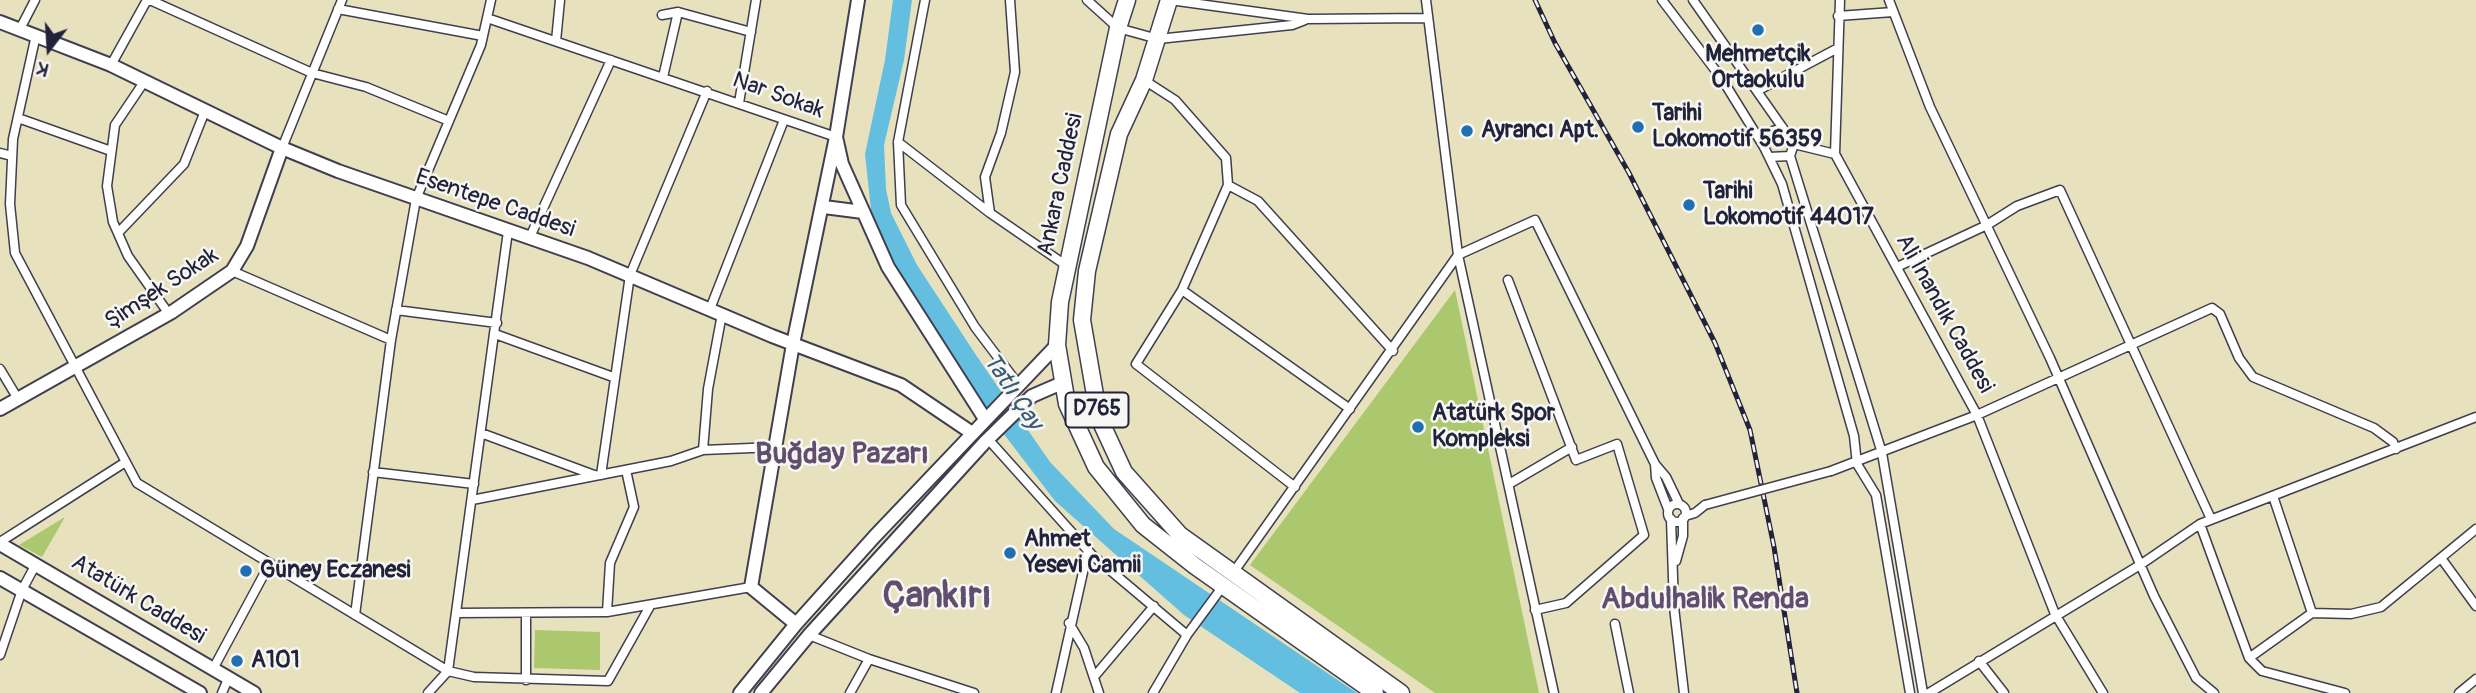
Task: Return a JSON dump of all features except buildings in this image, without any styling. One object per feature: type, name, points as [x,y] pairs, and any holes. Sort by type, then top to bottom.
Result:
[{"type":"highway","name":"Ankara Caddesi","points":[[1062,383],[1057,345],[1060,302],[1118,29],[1127,0]]},
{"type":"highway","name":"D765","points":[[1170,0],[1143,80],[1119,134],[1087,271],[1082,320],[1091,384],[1106,437],[1129,481],[1225,584],[1401,693]]},
{"type":"highway","name":"D765","points":[[1062,383],[1087,450],[1119,499],[1154,535],[1375,693]]},
{"type":"street","points":[[20,29],[35,0]]},
{"type":"street","points":[[111,65],[148,0],[312,74],[366,87],[449,121]]},
{"type":"street","points":[[282,148],[342,0]]},
{"type":"street","points":[[355,615],[391,340],[416,199],[483,36],[491,0]]},
{"type":"street","points":[[556,41],[560,0]]},
{"type":"street","points":[[739,103],[756,0]]},
{"type":"street","points":[[751,587],[793,344],[824,207],[858,0]]},
{"type":"street","points":[[925,0],[898,142],[901,205],[1014,388]]},
{"type":"street","points":[[990,213],[985,177],[1000,133],[1015,72],[1010,0]]},
{"type":"street","points":[[1087,0],[1118,29],[1158,39],[1292,25],[1308,19]]},
{"type":"street","points":[[1170,0],[1308,19],[1428,18]]},
{"type":"street","points":[[1426,0],[1458,255],[1553,693]]},
{"type":"street","points":[[1662,0],[1722,79],[1764,147],[1782,184],[1854,436],[1857,464],[1876,495],[1910,693]]},
{"type":"street","points":[[1693,0],[1794,144],[1835,154],[1840,0]]},
{"type":"street","points":[[1889,0],[1930,107],[2058,378],[2140,565],[2196,678],[2214,693]]},
{"type":"street","points":[[338,9],[483,36]]},
{"type":"street","points":[[662,15],[678,12],[751,32]]},
{"type":"street","points":[[663,77],[678,12]]},
{"type":"street","points":[[1838,16],[1893,12]]},
{"type":"street","name":"Nar Sokak","points":[[487,18],[836,137]]},
{"type":"street","name":"Esentepe Caddesi","points":[[0,22],[111,65],[282,148],[630,275],[793,344],[901,385],[972,433]]},
{"type":"street","points":[[36,36],[12,156],[10,204],[15,253],[124,463],[137,483],[448,671],[474,677],[608,681],[650,606]]},
{"type":"street","points":[[1756,91],[1838,48]]},
{"type":"street","points":[[530,237],[611,60]]},
{"type":"street","points":[[1143,80],[1175,100],[1226,158],[1228,185],[1182,290],[1136,364],[1295,487]]},
{"type":"street","points":[[144,82],[115,125],[107,187],[118,233],[128,256],[170,314]]},
{"type":"street","points":[[599,475],[630,275],[707,91]]},
{"type":"street","points":[[118,233],[184,164],[205,111]]},
{"type":"street","points":[[18,118],[111,151]]},
{"type":"street","points":[[703,450],[716,312],[784,120]]},
{"type":"street","points":[[1764,147],[1769,132],[1783,128]]},
{"type":"street","points":[[836,137],[842,164],[888,267],[986,418]]},
{"type":"street","points":[[898,142],[990,213],[1067,266]]},
{"type":"street","points":[[1794,144],[1790,156],[1882,453],[1923,693]]},
{"type":"street","name":"Şimşek Sokak","points":[[0,410],[170,314],[232,271],[247,246],[282,148]]},
{"type":"street","points":[[0,153],[12,156]]},
{"type":"street","name":"Ali İnandık Caddesi","points":[[1835,154],[1977,415],[2055,614],[2103,693]]},
{"type":"street","points":[[1769,157],[1790,156]]},
{"type":"street","points":[[1228,185],[1258,201],[1393,351]]},
{"type":"street","points":[[1897,267],[1987,225],[2017,206],[2060,190],[2133,344],[2211,519]]},
{"type":"street","points":[[824,207],[863,212]]},
{"type":"street","points":[[1158,692],[1187,635],[1393,351],[1458,255],[1535,220],[1655,464],[1667,477],[1681,505],[1684,517],[1683,536],[1674,567]]},
{"type":"street","points":[[428,693],[448,671],[508,231]]},
{"type":"street","points":[[232,271],[391,340]]},
{"type":"street","points":[[1508,280],[1576,460],[1617,444],[1644,535],[1566,603],[1535,610]]},
{"type":"street","points":[[1182,290],[1350,409]]},
{"type":"street","points":[[1668,509],[1681,505],[1703,505],[1857,464],[1977,415],[2212,308],[2220,314],[2239,358],[2253,377],[2374,428],[2393,442],[2396,449]]},
{"type":"street","points":[[396,310],[496,323]]},
{"type":"street","points":[[495,334],[613,377]]},
{"type":"street","points":[[740,693],[796,624],[1057,345]]},
{"type":"street","points":[[0,369],[18,399]]},
{"type":"street","points":[[761,693],[809,635],[992,435],[1038,392],[1062,383]]},
{"type":"street","points":[[1929,693],[2055,614],[2140,565],[2200,524],[2476,417]]},
{"type":"street","points":[[481,433],[599,475]]},
{"type":"street","points":[[992,435],[1088,550],[1187,635]]},
{"type":"street","points":[[472,500],[671,461],[703,450],[775,447]]},
{"type":"street","points":[[1509,484],[1572,447]]},
{"type":"street","points":[[0,543],[124,463]]},
{"type":"street","points":[[1655,464],[1656,478],[1671,519],[1674,607],[1684,693]]},
{"type":"street","points":[[607,612],[610,563],[634,507],[626,470]]},
{"type":"street","points":[[373,472],[474,484]]},
{"type":"street","points":[[2273,496],[2312,613]]},
{"type":"street","points":[[1671,519],[1677,522],[1695,513],[1703,505]]},
{"type":"street","points":[[2200,524],[2249,658],[2262,671],[2345,693]]},
{"type":"street","points":[[2249,658],[2312,613],[2351,614],[2381,607],[2476,530]]},
{"type":"street","name":"Atatürk Caddesi","points":[[0,543],[254,693]]},
{"type":"street","points":[[1056,693],[1069,623],[1088,550]]},
{"type":"street","points":[[2441,558],[2476,606]]},
{"type":"street","points":[[0,655],[22,590],[36,564]]},
{"type":"street","points":[[213,669],[270,564]]},
{"type":"street","name":"Atatürk Caddesi","points":[[0,578],[200,693]]},
{"type":"street","points":[[751,587],[796,624]]},
{"type":"street","points":[[456,613],[607,612],[751,587]]},
{"type":"street","points":[[1094,677],[1154,606]]},
{"type":"street","points":[[526,612],[526,680]]},
{"type":"street","points":[[1069,623],[1084,648],[1099,693]]},
{"type":"street","points":[[1615,624],[1629,693]]},
{"type":"street","points":[[809,635],[869,659],[974,693]]},
{"type":"street","points":[[850,693],[869,659]]},
{"type":"street","points":[[1979,661],[2004,693]]},
{"type":"street","points":[[222,693],[228,679]]},
{"type":"street","points":[[2459,693],[2476,679]]},
{"type":"green space","name":"Atatürk Spor Kompleksi","points":[[1455,290],[1539,693],[1435,693],[1250,565]]},
{"type":"green space","points":[[65,517],[42,557],[19,545]]},
{"type":"green space","points":[[535,630],[600,632],[600,670],[534,668]]},
{"type":"water","points":[[893,0],[912,0],[904,60],[884,145],[886,189],[891,213],[917,265],[978,358],[1050,462],[1114,529],[1357,693],[1300,693],[1184,615],[1055,501],[984,408],[895,266],[876,228],[871,210],[865,154],[885,60]]},
{"type":"railway","points":[[1535,0],[1555,43],[1629,173],[1715,343],[1750,430],[1774,547],[1797,693]]},
{"type":"place","name":"Mehmetçik Ortaokulu","points":[[1758,30]]},
{"type":"place","name":"Tarihi Lokomotif 56359","points":[[1638,127]]},
{"type":"place","name":"Ayrancı Apt.","points":[[1467,131]]},
{"type":"place","name":"Tarihi Lokomotif 44017","points":[[1689,205]]},
{"type":"place","name":"Atatürk Spor Kompleksi","points":[[1418,427]]},
{"type":"place","name":"Ahmet Yesevi Camii","points":[[1010,553]]},
{"type":"place","name":"Güney Eczanesi","points":[[246,571]]},
{"type":"place","name":"A101","points":[[237,661]]},
{"type":"district","name":"Buğday Pazarı","points":[[842,455]]},
{"type":"district","name":"Çankırı","points":[[937,598]]},
{"type":"district","name":"Abdulhalik Renda","points":[[1705,600]]},
{"type":"water label","name":"Tatlı Çay","points":[[1012,392]]}]
